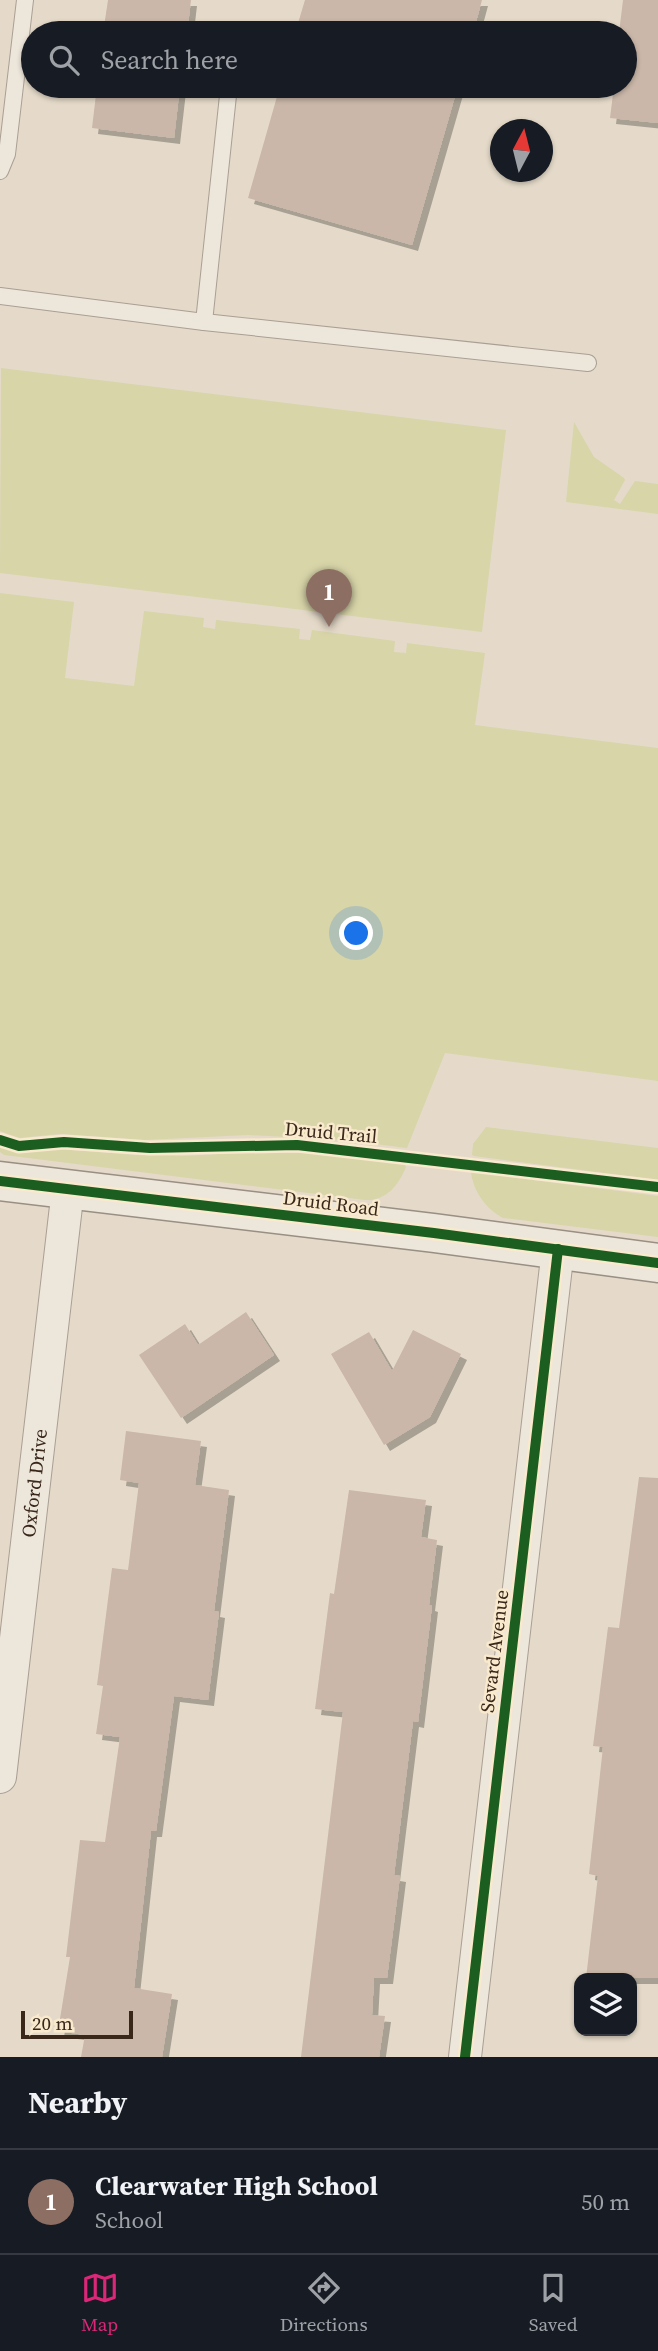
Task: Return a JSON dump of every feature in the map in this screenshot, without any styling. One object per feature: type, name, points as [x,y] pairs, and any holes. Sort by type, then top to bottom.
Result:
[{"type":"street","name":"Druid Road","points":[[0,1181],[658,1263]]},
{"type":"street","name":"Oxford Drive","points":[[0,1776],[68,1189]]},
{"type":"street","name":"Sevard Avenue","points":[[465,2057],[558,1249]]},
{"type":"lane","points":[[23,21],[25,0]]},
{"type":"lane","points":[[0,171],[7,154],[21,34]]},
{"type":"lane","points":[[204,322],[228,98]]},
{"type":"lane","points":[[0,296],[204,322],[588,363]]},
{"type":"shaded area","points":[[1,368],[506,430],[482,632],[0,573]]},
{"type":"shaded area","points":[[574,422],[594,457],[624,478],[614,500],[620,504],[635,481],[658,484],[658,514],[566,502]]},
{"type":"shaded area","points":[[0,593],[74,602],[65,678],[134,686],[144,611],[204,618],[203,627],[215,629],[216,620],[300,629],[299,639],[310,640],[312,630],[395,641],[394,652],[406,653],[407,643],[485,653],[475,725],[658,748],[658,1081],[445,1053],[407,1148],[344,1140],[248,1135],[145,1140],[60,1134],[19,1138],[0,1131]]},
{"type":"shaded area","points":[[486,1127],[658,1148],[658,1180],[474,1156],[473,1144]]},
{"type":"shaded area","points":[[0,1148],[20,1151],[59,1149],[182,1156],[257,1152],[312,1153],[404,1163],[406,1167],[390,1191],[379,1198],[365,1200],[4,1155]]},
{"type":"shaded area","points":[[471,1172],[658,1196],[658,1237],[503,1218],[481,1199]]},
{"type":"building","points":[[108,0],[191,0],[188,21],[105,21]]},
{"type":"building","points":[[305,0],[482,0],[476,21],[299,21]]},
{"type":"building","points":[[623,0],[658,0],[658,123],[610,118],[612,98],[637,98],[637,21],[620,21]]},
{"type":"building","points":[[96,98],[179,98],[174,138],[92,128]]},
{"type":"building","points":[[277,98],[455,98],[412,245],[248,198]]},
{"type":"building","points":[[246,1312],[274,1355],[181,1418],[139,1355],[185,1324],[198,1345]]},
{"type":"building","points":[[413,1330],[461,1354],[430,1417],[384,1445],[331,1354],[369,1332],[392,1371]]},
{"type":"building","points":[[126,1431],[201,1441],[195,1485],[229,1490],[214,1611],[219,1612],[208,1700],[174,1696],[156,1831],[151,1831],[134,1988],[172,1994],[162,2057],[81,2057],[85,2035],[58,2031],[70,1957],[66,1957],[80,1840],[105,1842],[120,1737],[96,1734],[103,1686],[97,1685],[112,1568],[128,1570],[139,1483],[120,1480]]},
{"type":"building","points":[[639,1477],[658,1478],[658,1978],[637,1978],[637,1973],[587,1973],[598,1876],[589,1874],[603,1747],[593,1746],[608,1627],[619,1628]]},
{"type":"building","points":[[349,1490],[426,1500],[421,1537],[437,1540],[429,1605],[432,1606],[418,1722],[413,1721],[394,1875],[400,1876],[387,1978],[374,1978],[372,2015],[385,2016],[379,2057],[301,2057],[343,1712],[315,1709],[330,1593],[334,1594]]},
{"type":"cycle path","name":"Druid Trail","points":[[0,1140],[19,1146],[64,1142],[150,1148],[297,1145],[658,1187]]},
{"type":"cycle path","points":[[0,1181],[658,1263]]},
{"type":"cycle path","points":[[465,2057],[558,1249]]},
{"type":"place","name":"Clearwater High School","points":[[329,627]]}]
